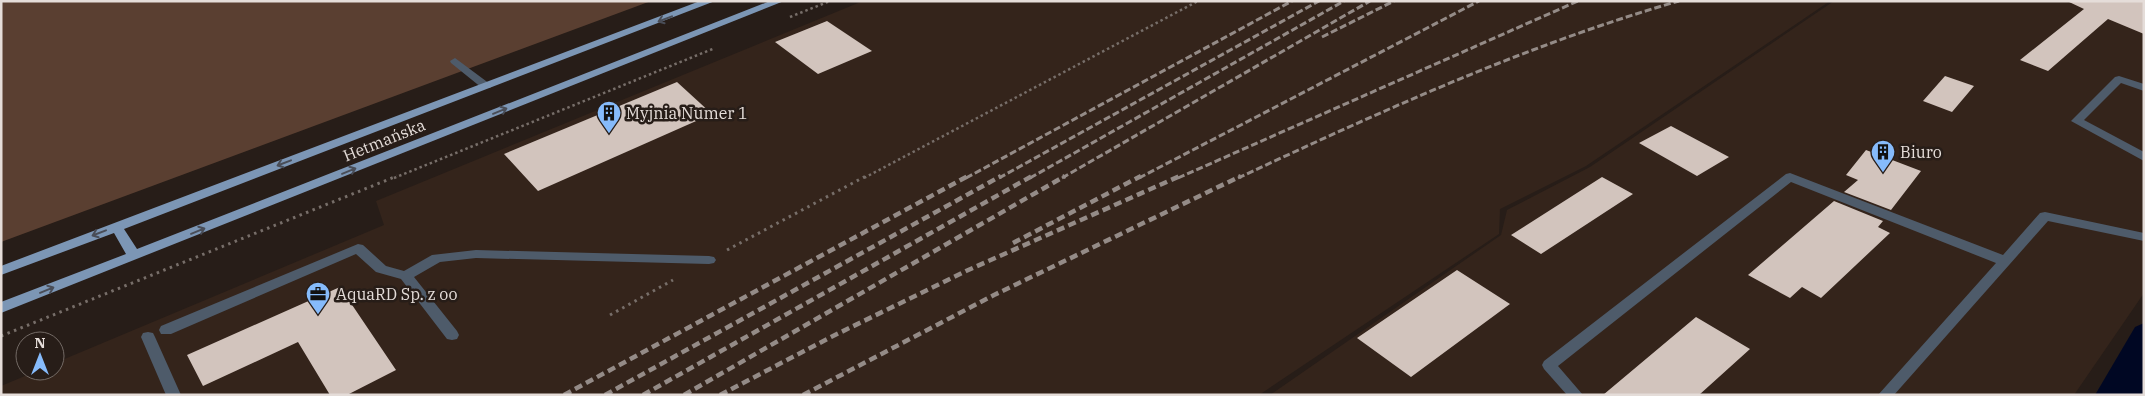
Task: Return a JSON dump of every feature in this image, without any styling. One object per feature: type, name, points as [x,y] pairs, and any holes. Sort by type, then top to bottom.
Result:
[{"type":"main road","name":"Hetmańska","points":[[1,271],[710,1]]},
{"type":"main road","name":"Hetmańska","points":[[1,308],[779,1]]},
{"type":"main road","points":[[117,227],[134,256]]},
{"type":"lane","points":[[455,61],[486,86]]},
{"type":"lane","points":[[2144,88],[2119,79],[2077,121],[2144,158]]},
{"type":"lane","points":[[1576,395],[1549,365],[1790,176],[2005,261]]},
{"type":"lane","points":[[1885,395],[2045,216],[2144,237]]},
{"type":"lane","points":[[166,330],[358,248],[381,269],[406,276],[452,335]]},
{"type":"lane","points":[[406,276],[438,258],[476,254],[709,260]]},
{"type":"lane","points":[[148,337],[174,395]]},
{"type":"path","points":[[784,20],[830,1]]},
{"type":"path","points":[[709,260],[1198,1]]},
{"type":"path","points":[[1,336],[720,46]]},
{"type":"path","points":[[610,315],[676,278]]},
{"type":"shaded area","points":[[1,1],[651,1],[1,242]]},
{"type":"shaded area","points":[[863,1],[1830,1],[1586,166],[1500,209],[1499,234],[1259,395],[1,395],[1,386],[15,380],[65,381],[65,359],[384,225],[376,201]]},
{"type":"shaded area","points":[[1834,1],[2144,1],[2144,293],[2074,395],[1270,395],[1501,235],[1507,210],[1590,167]]},
{"type":"water","points":[[2144,323],[2144,395],[2095,395],[2135,327]]},
{"type":"building","points":[[2067,1],[2144,1],[2144,34],[2108,19],[2048,71],[2020,60],[2084,9]]},
{"type":"building","points":[[827,21],[872,51],[818,74],[775,42]]},
{"type":"building","points":[[1945,76],[1974,86],[1952,112],[1923,101]]},
{"type":"building","name":"Myjnia Numer 1","points":[[677,82],[712,114],[538,191],[504,154]]},
{"type":"building","points":[[1671,126],[1729,157],[1697,176],[1639,143]]},
{"type":"building","name":"Biuro","points":[[1866,150],[1921,171],[1891,210],[1844,192],[1858,180],[1846,175]]},
{"type":"building","points":[[1602,177],[1633,194],[1541,254],[1511,235]]},
{"type":"building","points":[[1834,201],[1883,221],[1878,227],[1890,233],[1821,298],[1802,287],[1790,298],[1748,275]]},
{"type":"building","points":[[1457,270],[1510,304],[1411,377],[1357,338]]},
{"type":"building","name":"AquaRD Sp. z oo","points":[[340,287],[396,370],[347,395],[330,395],[298,342],[203,386],[187,355]]},
{"type":"building","points":[[1696,317],[1750,349],[1699,395],[1603,395]]},
{"type":"railway","points":[[966,178],[1292,1]]},
{"type":"railway","points":[[999,178],[1319,1]]},
{"type":"railway","points":[[1030,178],[1344,1]]},
{"type":"railway","points":[[1062,178],[1370,1]]},
{"type":"railway","points":[[1322,37],[1394,1]]},
{"type":"railway","points":[[1139,178],[1479,1]]},
{"type":"railway","points":[[1178,178],[1578,1]]},
{"type":"railway","points":[[1238,178],[1346,128],[1455,81],[1566,38],[1622,18],[1679,1]]},
{"type":"railway","points":[[564,395],[968,176]]},
{"type":"railway","points":[[605,395],[1001,176]]},
{"type":"railway","points":[[643,395],[1032,176]]},
{"type":"railway","points":[[684,395],[1065,176]]},
{"type":"railway","points":[[1013,243],[1141,176]]},
{"type":"railway","points":[[720,395],[831,337],[966,271],[1180,176]]},
{"type":"railway","points":[[803,395],[994,295],[1241,176]]},
{"type":"place","name":"Myjnia Numer 1","points":[[609,134]]},
{"type":"place","name":"Biuro","points":[[1883,173]]},
{"type":"place","name":"AquaRD Sp. z oo","points":[[318,315]]}]
